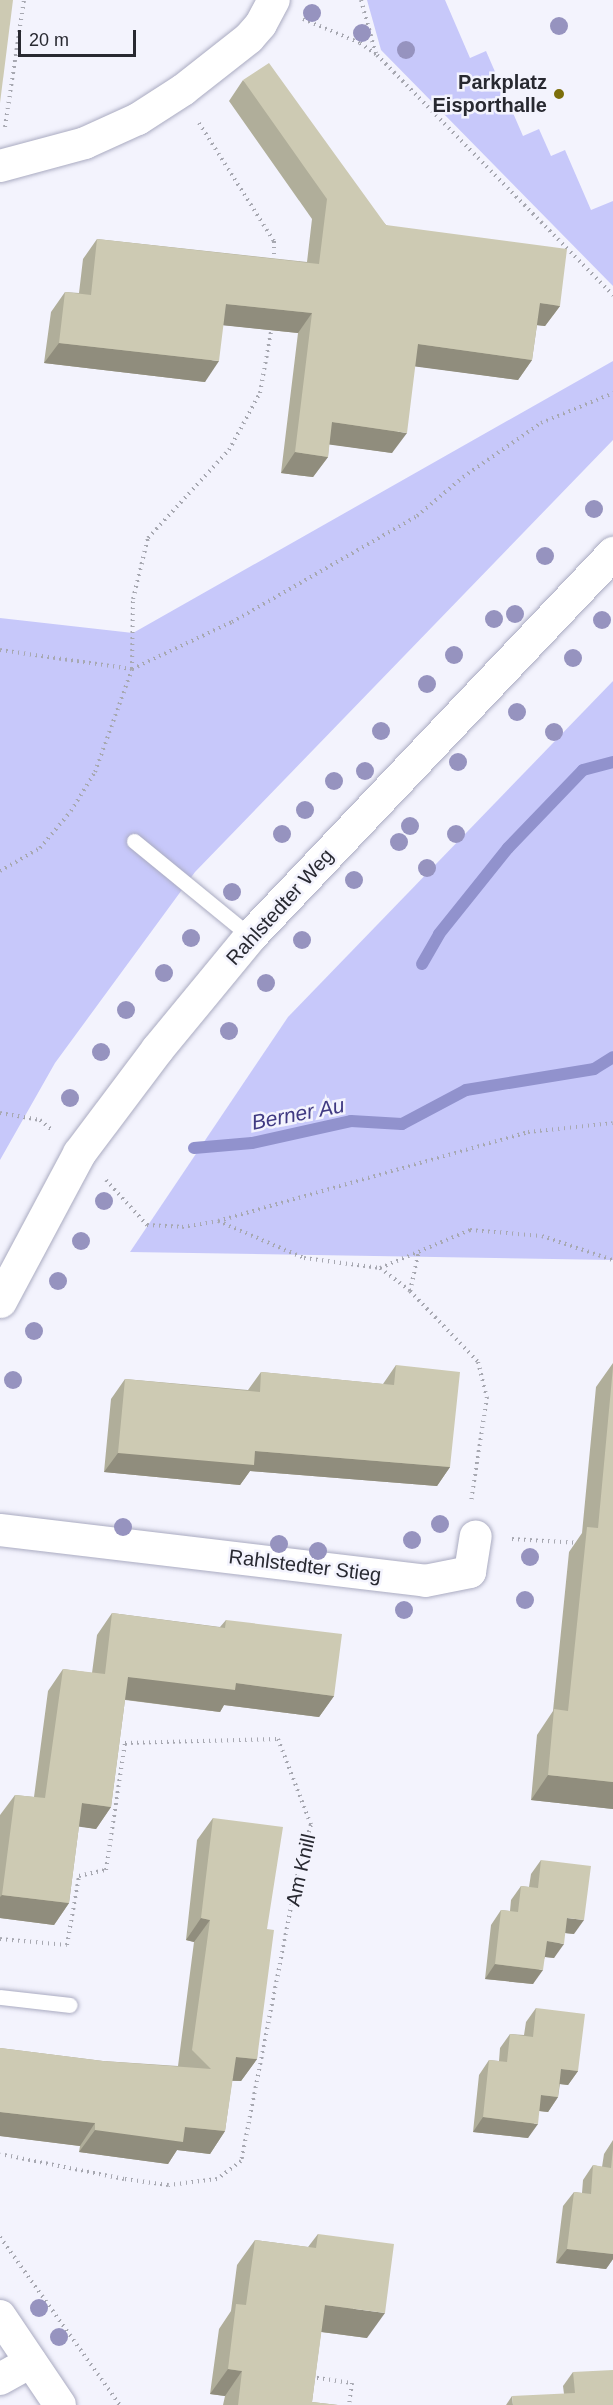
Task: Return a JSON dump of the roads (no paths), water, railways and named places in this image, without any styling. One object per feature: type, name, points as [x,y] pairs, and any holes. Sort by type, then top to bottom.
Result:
[{"type":"main road","name":"Rahlstedter Weg","points":[[0,1301],[79,1153],[157,1049],[250,936],[613,553]]},
{"type":"street","points":[[0,166],[86,143],[138,119],[183,90],[249,38],[261,24],[284,8]]},
{"type":"street","name":"Rahlstedter Stieg","points":[[0,1530],[425,1581],[470,1572],[476,1536]]},
{"type":"street","points":[[0,2316],[60,2405]]},
{"type":"street","points":[[0,2379],[30,2362]]},
{"type":"lane","points":[[134,842],[250,936]]},
{"type":"lane","points":[[0,1997],[70,2005]]},
{"type":"waterway","points":[[422,964],[439,934],[508,848],[583,770],[613,762]]},
{"type":"waterway","name":"Berner Au","points":[[194,1148],[252,1143],[351,1121],[402,1124],[466,1090],[594,1069],[613,1057]]},
{"type":"place","name":"Parkplatz Eisporthalle","points":[[559,94]]}]
